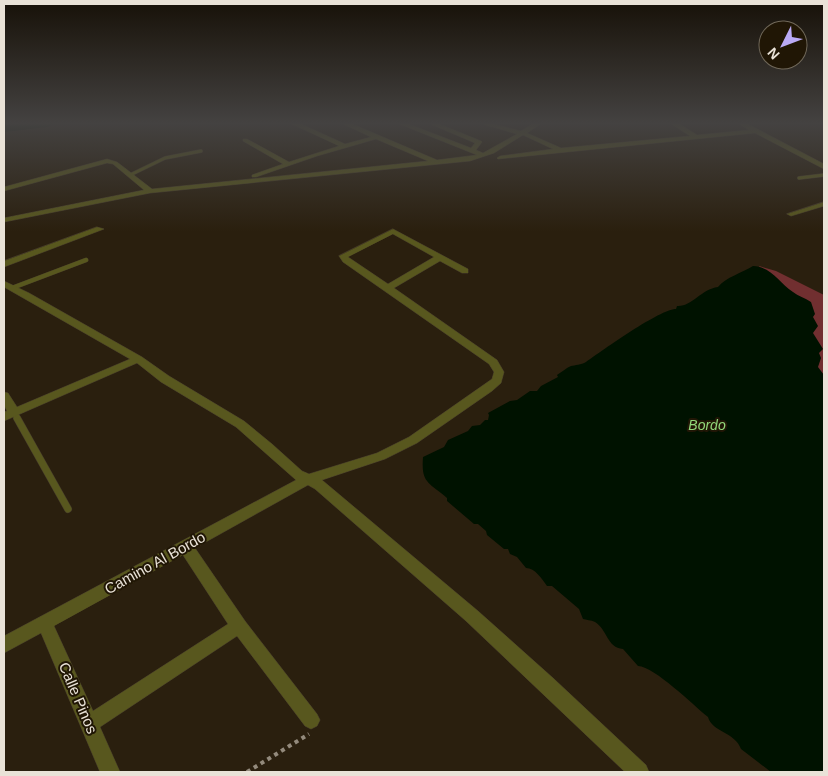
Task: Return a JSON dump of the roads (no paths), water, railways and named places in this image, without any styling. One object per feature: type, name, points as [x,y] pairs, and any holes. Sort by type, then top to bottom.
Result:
[{"type":"street","points":[[280,159],[289,164]]},
{"type":"street","points":[[236,183],[304,159]]},
{"type":"street","points":[[428,159],[437,163]]},
{"type":"street","points":[[4,220],[150,191],[468,159]]},
{"type":"street","points":[[4,189],[102,161],[115,163],[150,191]]},
{"type":"street","points":[[821,163],[824,167]]},
{"type":"street","points":[[791,214],[824,204]]},
{"type":"street","points":[[4,264],[100,229]]},
{"type":"street","name":"Camino Al Bordo","points":[[4,645],[307,480],[373,459],[413,440],[488,388],[497,380],[499,372],[492,362],[472,346],[346,260],[344,256],[393,231],[441,257]]},
{"type":"street","points":[[388,288],[441,257],[465,271]]},
{"type":"street","points":[[8,286],[138,359],[240,424],[268,447],[297,475],[320,485],[438,586],[540,678],[636,771]]},
{"type":"street","points":[[4,396],[9,415],[138,359]]},
{"type":"street","points":[[185,546],[238,626],[311,720]]},
{"type":"street","name":"Calle Pinos","points":[[46,623],[110,772]]},
{"type":"street","points":[[89,724],[238,626]]},
{"type":"lane","points":[[130,175],[163,159]]},
{"type":"lane","points":[[799,178],[824,175]]},
{"type":"lane","points":[[8,286],[86,260]]},
{"type":"lane","points":[[9,415],[68,509]]},
{"type":"water","name":"Bordo","points":[[753,266],[770,272],[793,292],[811,302],[815,314],[813,317],[818,326],[813,333],[823,349],[819,353],[821,358],[818,367],[824,375],[824,772],[771,772],[741,749],[734,739],[714,726],[708,717],[664,679],[638,666],[623,649],[610,642],[599,625],[593,621],[583,619],[579,609],[552,586],[547,586],[541,577],[529,568],[526,568],[517,557],[510,554],[508,549],[504,549],[487,535],[486,531],[478,524],[474,524],[447,501],[447,498],[427,481],[423,472],[423,457],[444,447],[448,440],[468,431],[472,426],[480,425],[485,420],[488,420],[488,413],[510,401],[517,400],[530,391],[537,391],[541,386],[558,377],[557,375],[567,368],[586,362],[645,323],[676,309],[677,306],[687,304]]}]
